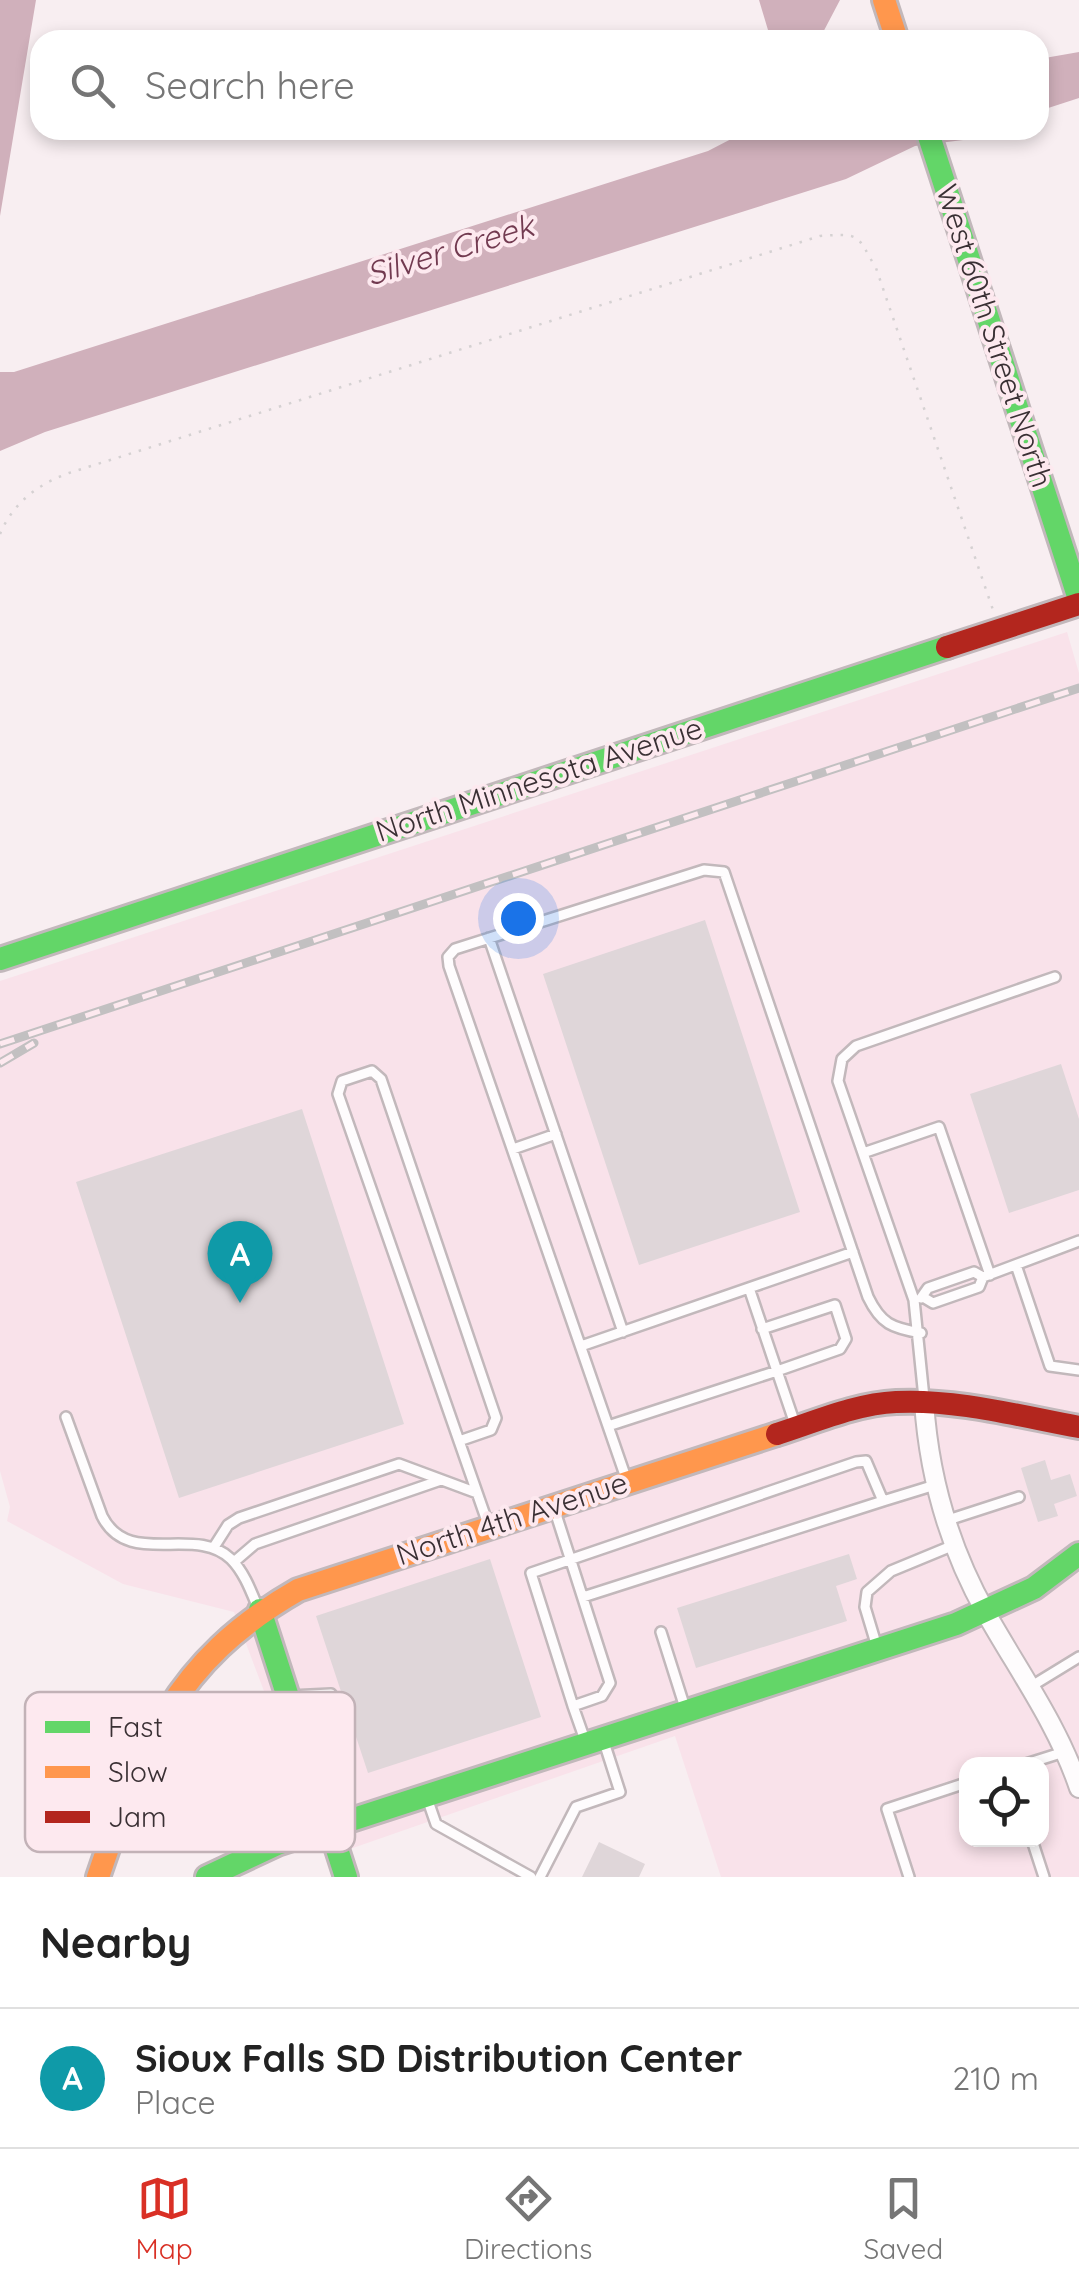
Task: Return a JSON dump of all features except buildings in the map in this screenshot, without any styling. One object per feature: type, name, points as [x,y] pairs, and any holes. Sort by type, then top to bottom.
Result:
[{"type":"street","points":[[884,0],[894,30]]},
{"type":"street","name":"West 60th Street North","points":[[930,140],[1079,602]]},
{"type":"street","name":"North Minnesota Avenue","points":[[0,959],[1079,602]]},
{"type":"street","points":[[924,1402],[935,1485],[954,1545],[985,1612],[1064,1752],[1079,1788]]},
{"type":"street","name":"North 4th Avenue","points":[[178,1692],[203,1659],[260,1610],[324,1580],[857,1408],[924,1402],[980,1406],[1079,1427]]},
{"type":"street","points":[[355,1819],[985,1612],[1034,1588],[1079,1554]]},
{"type":"street","points":[[260,1610],[286,1692]]},
{"type":"street","name":"North 4th Avenue","points":[[98,1877],[106,1852]]},
{"type":"street","points":[[207,1877],[257,1852]]},
{"type":"street","points":[[338,1852],[346,1877]]},
{"type":"lane","points":[[628,1481],[448,957],[455,949],[704,870],[724,872],[879,1319],[893,1328],[920,1332]]},
{"type":"lane","points":[[490,938],[624,1332]]},
{"type":"lane","points":[[924,1402],[918,1299],[838,1081],[842,1060],[856,1046],[1055,977]]},
{"type":"lane","points":[[459,1440],[492,1430],[496,1418],[381,1079],[372,1071],[342,1081],[338,1094],[489,1526]]},
{"type":"lane","points":[[863,1153],[939,1127],[986,1276]]},
{"type":"lane","points":[[513,1149],[556,1134]]},
{"type":"lane","points":[[918,1299],[933,1302],[979,1287],[986,1276],[1079,1242]]},
{"type":"lane","points":[[581,1346],[853,1252]]},
{"type":"lane","points":[[1016,1265],[1050,1366],[1079,1370]]},
{"type":"lane","points":[[918,1299],[928,1288],[974,1272],[986,1276]]},
{"type":"lane","points":[[749,1288],[796,1426]]},
{"type":"lane","points":[[608,1426],[844,1346],[835,1305],[762,1329]]},
{"type":"lane","points":[[66,1418],[112,1531],[133,1543],[214,1548],[234,1562],[260,1610]]},
{"type":"lane","points":[[540,1877],[576,1807],[620,1792],[574,1706],[530,1578],[536,1570],[856,1462],[866,1461],[872,1466],[883,1501]]},
{"type":"lane","points":[[214,1548],[228,1526],[239,1518],[396,1465],[412,1466],[477,1493]]},
{"type":"lane","points":[[234,1562],[255,1544],[441,1480]]},
{"type":"lane","points":[[582,1597],[935,1485]]},
{"type":"lane","points":[[945,1521],[1020,1497]]},
{"type":"lane","points":[[554,1506],[610,1683],[602,1696],[574,1706]]},
{"type":"lane","points":[[878,1650],[865,1607],[867,1592],[891,1571],[954,1545]]},
{"type":"lane","points":[[661,1632],[686,1712]]},
{"type":"lane","points":[[1030,1687],[1079,1657]]},
{"type":"lane","points":[[1048,1757],[1064,1752]]},
{"type":"lane","points":[[909,1877],[887,1809],[959,1785]]},
{"type":"lane","points":[[426,1796],[436,1824],[531,1877]]},
{"type":"lane","points":[[1034,1847],[1044,1877]]},
{"type":"path","points":[[0,534],[16,508],[43,482],[54,478],[820,236],[854,234],[864,240],[876,268],[1000,630]]},
{"type":"shaded area","points":[[1067,632],[1079,673],[1079,1877],[721,1877],[675,1736],[355,1847],[355,1692],[264,1692],[234,1612],[123,1584],[7,1521],[10,1507],[0,1471],[0,981]]},
{"type":"water","points":[[0,0],[36,0],[30,30],[0,216]]},
{"type":"water","points":[[759,0],[840,0],[824,30],[768,30]]},
{"type":"water","points":[[1079,52],[1079,98],[1049,108],[1049,57]]},
{"type":"water","name":"Silver Creek","points":[[729,140],[963,140],[915,146],[846,179],[45,432],[0,451],[0,372],[14,372],[708,151]]},
{"type":"railway","points":[[0,1044],[1079,688]]},
{"type":"railway","points":[[0,1063],[34,1043]]},
{"type":"traffic: fast","points":[[930,140],[1079,599]]},
{"type":"traffic: fast","points":[[0,959],[947,647]]},
{"type":"traffic: fast","points":[[355,1819],[956,1624],[1034,1588],[1079,1554]]},
{"type":"traffic: fast","points":[[260,1610],[286,1692]]},
{"type":"traffic: fast","points":[[207,1877],[260,1852]]},
{"type":"traffic: fast","points":[[338,1852],[346,1877]]},
{"type":"traffic: slow","points":[[884,0],[894,30]]},
{"type":"traffic: slow","points":[[181,1692],[220,1647],[298,1590],[777,1434]]},
{"type":"traffic: slow","points":[[98,1877],[107,1852]]},
{"type":"traffic: jam","points":[[947,647],[1079,604]]},
{"type":"traffic: jam","points":[[777,1434],[850,1410],[896,1402],[965,1406],[1079,1427]]},
{"type":"place","name":"Sioux Falls SD Distribution Center","points":[[240,1303]]}]
